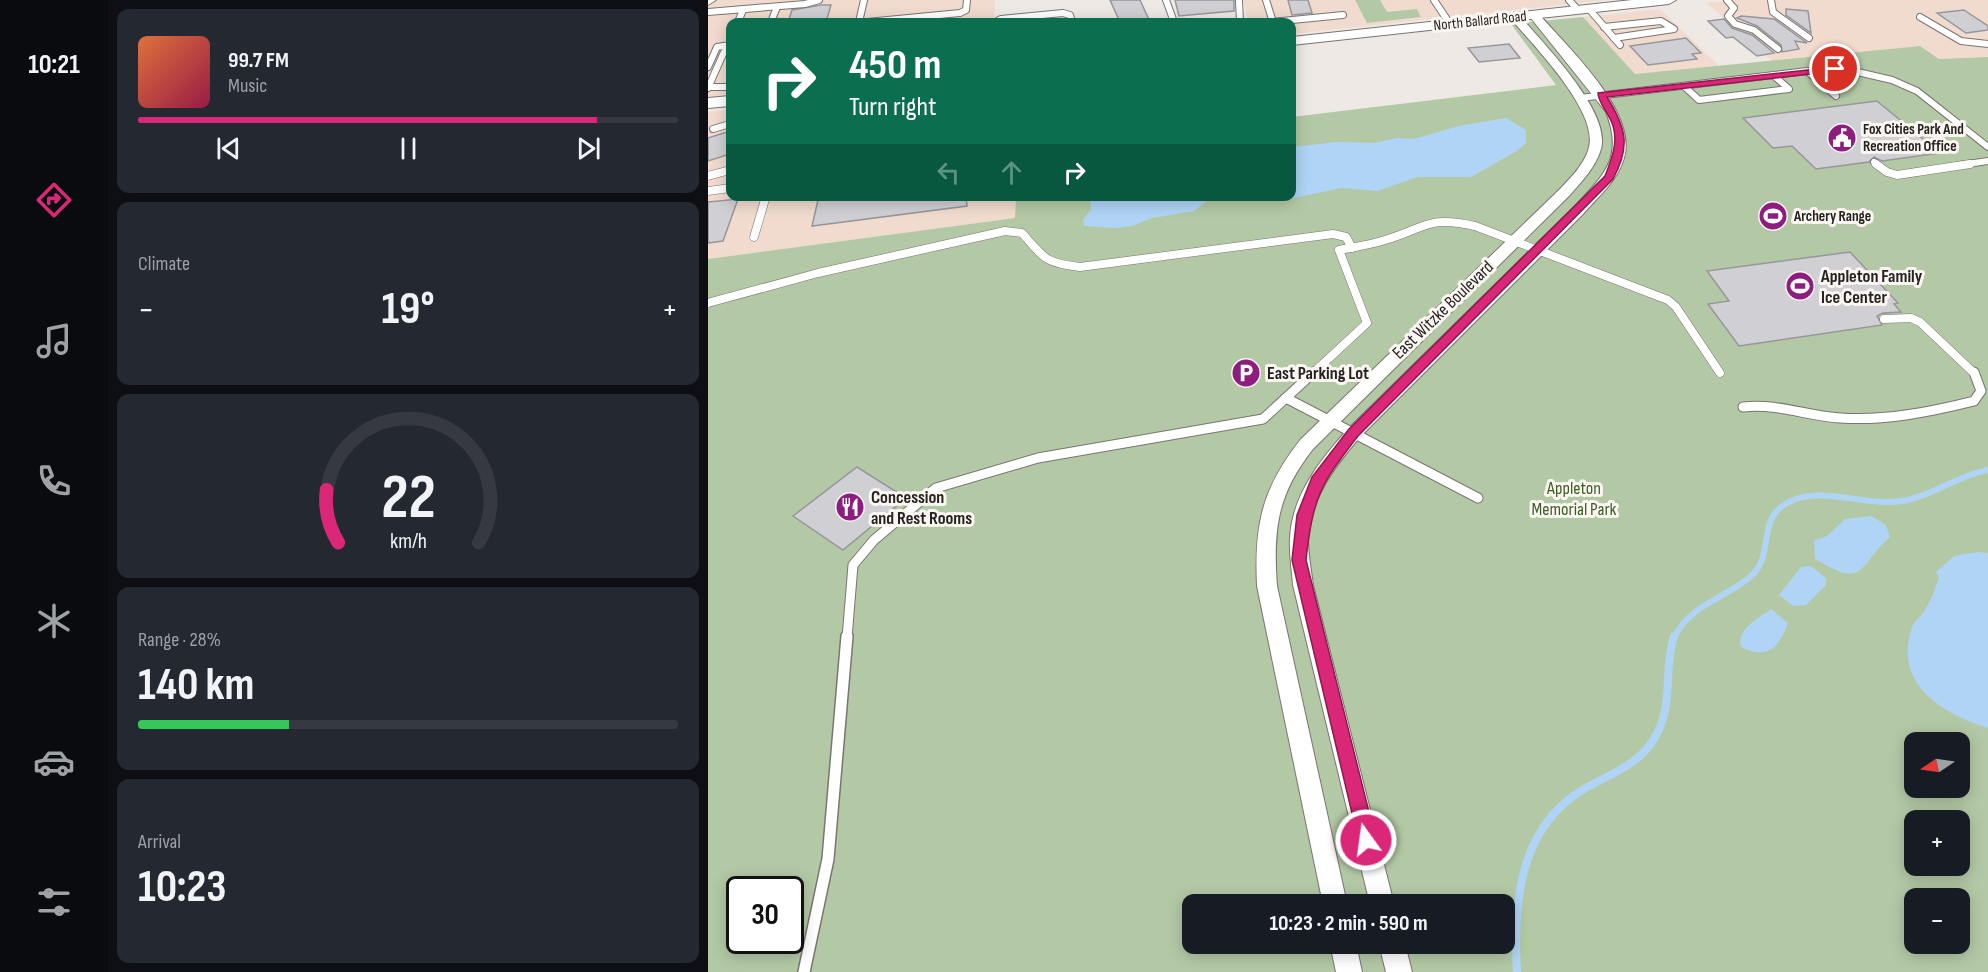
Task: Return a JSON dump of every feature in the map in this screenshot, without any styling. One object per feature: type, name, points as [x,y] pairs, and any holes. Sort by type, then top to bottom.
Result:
[{"type":"main road","name":"North Ballard Road","points":[[1296,41],[1534,15],[1579,6],[1669,0]]},
{"type":"main road","points":[[708,104],[726,102]]},
{"type":"street","name":"East Witzke Boulevard","points":[[1381,894],[1299,560],[1299,538],[1311,493],[1327,464],[1354,433],[1602,186],[1614,168],[1619,155],[1619,130],[1612,112],[1601,95],[1534,15]]},
{"type":"street","name":"East Witzke Boulevard","points":[[1333,894],[1273,616],[1264,549],[1270,510],[1282,475],[1329,419],[1578,179],[1592,159],[1596,142],[1595,126],[1580,98],[1515,17]]},
{"type":"street","points":[[1345,954],[1349,972]]},
{"type":"street","points":[[1394,954],[1399,972]]},
{"type":"lane","points":[[708,12],[777,7],[819,0]]},
{"type":"lane","points":[[860,18],[864,0]]},
{"type":"lane","points":[[908,18],[960,13],[966,10],[967,0]]},
{"type":"lane","points":[[1166,0],[1173,18]]},
{"type":"lane","points":[[1239,0],[1240,18]]},
{"type":"lane","points":[[1266,0],[1271,18]]},
{"type":"lane","points":[[1434,0],[1450,24]]},
{"type":"lane","points":[[1726,0],[1734,8],[1728,15],[1735,24],[1754,30],[1778,49]]},
{"type":"lane","points":[[1771,0],[1773,12],[1809,39]]},
{"type":"lane","points":[[1579,6],[1604,27],[1620,45]]},
{"type":"lane","points":[[773,18],[777,7]]},
{"type":"lane","points":[[740,18],[743,10]]},
{"type":"lane","points":[[1011,18],[1063,13],[1070,15],[1071,18]]},
{"type":"lane","points":[[1296,20],[1343,15]]},
{"type":"lane","points":[[1920,17],[1941,32],[1970,45],[1988,44]]},
{"type":"lane","points":[[1604,27],[1662,21],[1674,29],[1614,38]]},
{"type":"lane","points":[[708,67],[717,47]]},
{"type":"lane","points":[[708,48],[726,47]]},
{"type":"lane","points":[[726,50],[708,88],[726,87]]},
{"type":"lane","points":[[1580,98],[1807,71],[1849,70],[1906,86],[1922,94],[1988,147]]},
{"type":"lane","points":[[1807,71],[1836,96]]},
{"type":"lane","points":[[1684,86],[1699,100],[1788,89],[1773,75]]},
{"type":"lane","points":[[713,129],[726,125]]},
{"type":"lane","points":[[1874,162],[1887,172],[1897,175],[1988,161]]},
{"type":"lane","points":[[708,176],[726,171]]},
{"type":"lane","points":[[708,191],[726,189]]},
{"type":"lane","points":[[754,237],[765,201]]},
{"type":"lane","points":[[804,972],[828,859],[853,565],[874,540],[936,488],[1038,458],[1263,419],[1367,322],[1339,250],[1386,240],[1421,224],[1437,220],[1466,223],[1668,300],[1676,307],[1720,373]]},
{"type":"lane","points":[[708,303],[789,278],[887,260],[1005,231],[1022,234],[1043,257],[1053,264],[1067,266],[1099,265],[1333,234],[1346,237],[1352,248]]},
{"type":"lane","points":[[1743,407],[1759,404],[1837,418],[1881,418],[1974,401],[1981,391],[1975,373],[1920,322],[1911,318],[1884,319]]},
{"type":"lane","points":[[1286,398],[1478,498]]},
{"type":"shaded area","points":[[708,0],[995,0],[994,18],[726,18],[726,101],[708,103]]},
{"type":"shaded area","points":[[1244,0],[1607,0],[1296,34],[1296,18],[1247,18]]},
{"type":"shaded area","points":[[1738,0],[1988,0],[1988,57],[1939,59],[1920,46],[1772,61],[1707,3]]},
{"type":"shaded area","points":[[1660,9],[1719,66],[1635,75],[1583,17]]},
{"type":"shaded area","points":[[726,110],[726,201],[1016,201],[1015,218],[708,259],[708,112]]},
{"type":"green space","points":[[1355,0],[1380,0],[1387,12],[1417,9],[1421,17],[1367,23]]},
{"type":"green space","name":"Appleton Memorial Park","points":[[1583,17],[1635,74],[1920,46],[1939,59],[1988,57],[1988,972],[708,972],[708,259],[1015,218],[1016,201],[1296,201],[1296,117],[1556,85],[1511,24]]},
{"type":"water","points":[[1506,118],[1526,130],[1526,143],[1517,151],[1471,177],[1417,177],[1378,191],[1341,188],[1296,198],[1296,147],[1337,142],[1374,143],[1397,138],[1414,139],[1459,126]]},
{"type":"water","points":[[1090,201],[1207,201],[1194,211],[1152,218],[1132,226],[1116,228],[1084,226],[1083,220],[1091,209]]},
{"type":"water","points":[[1871,516],[1886,525],[1890,537],[1860,570],[1844,573],[1815,559],[1814,541],[1827,536],[1845,519]]},
{"type":"water","points":[[1977,552],[1988,553],[1988,728],[1970,722],[1938,704],[1915,680],[1909,665],[1908,647],[1912,627],[1925,611],[1935,590],[1939,578],[1936,572],[1954,556]]},
{"type":"water","points":[[1811,566],[1826,578],[1826,585],[1806,605],[1793,606],[1779,595],[1801,567]]},
{"type":"water","points":[[1771,609],[1788,623],[1781,639],[1765,652],[1750,651],[1741,647],[1740,641],[1745,630]]},
{"type":"building","points":[[1110,0],[1140,0],[1148,18],[1118,18]]},
{"type":"building","points":[[1175,0],[1234,0],[1234,11],[1179,16]]},
{"type":"building","points":[[1288,0],[1308,0],[1312,13],[1292,15]]},
{"type":"building","points":[[831,5],[827,18],[789,18],[792,10]]},
{"type":"building","points":[[1786,9],[1808,11],[1811,33],[1786,15]]},
{"type":"building","points":[[1964,10],[1988,26],[1988,30],[1966,33],[1937,13]]},
{"type":"building","points":[[1741,16],[1774,19],[1807,43],[1795,41],[1799,49],[1782,52],[1781,45],[1757,26],[1737,18]]},
{"type":"building","points":[[1724,19],[1732,28],[1752,35],[1774,53],[1757,56],[1733,37],[1726,38],[1708,21]]},
{"type":"building","points":[[1686,38],[1701,53],[1692,54],[1697,59],[1648,65],[1630,46]]},
{"type":"building","points":[[1509,44],[1520,58],[1479,62],[1468,48]]},
{"type":"building","name":"Fox Cities Park And Recreation Office","points":[[1877,101],[1940,153],[1882,161],[1874,157],[1869,162],[1816,169],[1792,146],[1773,148],[1743,118]]},
{"type":"building","points":[[726,132],[726,155],[708,161],[708,138]]},
{"type":"building","points":[[737,201],[723,241],[708,243],[708,202]]},
{"type":"building","points":[[818,201],[966,201],[967,206],[812,226]]},
{"type":"building","name":"Appleton Family Ice Center","points":[[1850,252],[1898,303],[1894,304],[1901,312],[1883,313],[1877,316],[1882,325],[1739,346],[1708,304],[1729,301],[1707,271]]},
{"type":"building","name":"Concession and Rest Rooms","points":[[857,467],[906,498],[843,550],[793,516]]},
{"type":"waterway","points":[[1674,638],[1689,617],[1741,584],[1758,569],[1774,514],[1793,500],[1821,495],[1893,502],[1930,493],[1964,477],[1988,470]]},
{"type":"waterway","points":[[1517,972],[1519,894],[1533,846],[1546,824],[1562,805],[1584,789],[1630,764],[1652,742],[1664,716],[1674,636]]},
{"type":"place","name":"Fox Cities Park And Recreation Office","points":[[1842,138]]},
{"type":"place","name":"Archery Range","points":[[1773,216]]},
{"type":"place","name":"Appleton Family Ice Center","points":[[1800,286]]},
{"type":"place","name":"East Parking Lot","points":[[1246,373]]},
{"type":"place","name":"Concession and Rest Rooms","points":[[850,507]]},
{"type":"route","points":[[1366,840],[1303,585],[1299,560],[1299,538],[1304,515],[1319,477],[1327,464],[1354,433],[1579,210],[1609,177],[1619,155],[1619,130],[1609,106],[1601,95],[1835,69]]}]
